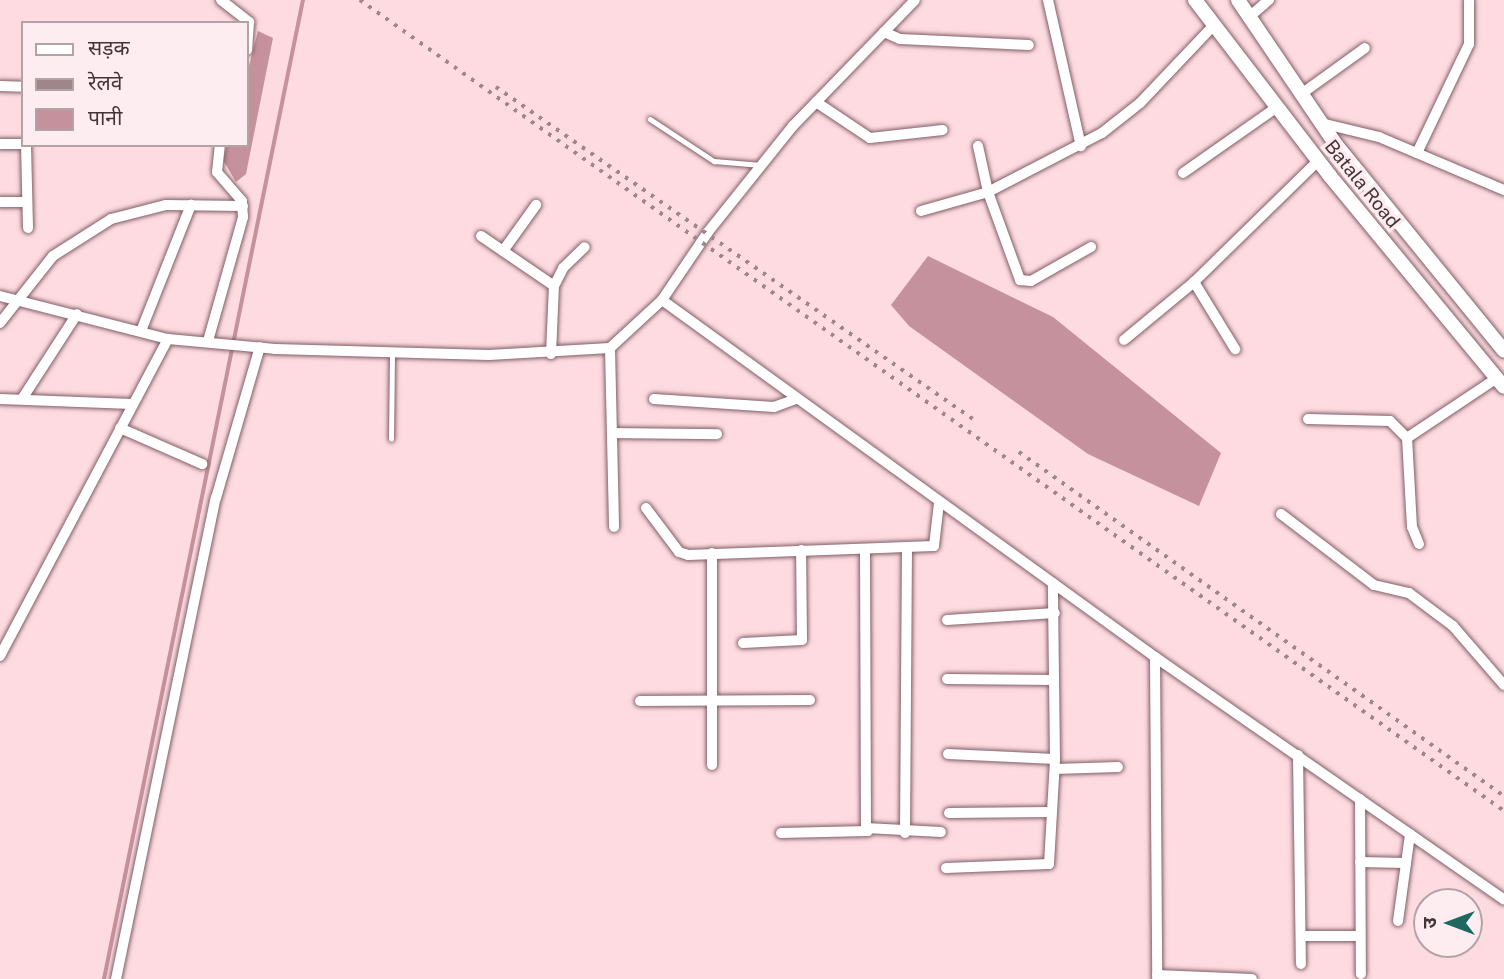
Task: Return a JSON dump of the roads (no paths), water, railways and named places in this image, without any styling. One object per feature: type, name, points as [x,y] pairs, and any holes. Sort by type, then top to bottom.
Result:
[{"type":"main road","name":"Batala Road","points":[[1195,0],[1318,161],[1500,383]]},
{"type":"main road","name":"Batala Road","points":[[1238,0],[1248,18],[1304,92],[1321,123],[1504,351]]},
{"type":"street","points":[[221,0],[248,21]]},
{"type":"street","points":[[8,298],[168,339],[246,346],[392,354],[551,354],[610,348],[662,300],[762,165],[816,102],[915,0]]},
{"type":"street","points":[[1048,0],[1081,146]]},
{"type":"street","points":[[1248,18],[1269,0]]},
{"type":"street","points":[[1417,153],[1469,44],[1469,0]]},
{"type":"street","points":[[921,211],[988,192],[1081,146],[1140,103],[1213,26]]},
{"type":"street","points":[[884,32],[900,39],[1029,44]]},
{"type":"street","points":[[1304,92],[1365,48]]},
{"type":"street","points":[[0,86],[21,87]]},
{"type":"street","points":[[816,102],[870,138],[943,130]]},
{"type":"street","points":[[1183,173],[1276,108]]},
{"type":"street","points":[[1321,123],[1417,153],[1504,190]]},
{"type":"street","points":[[0,144],[21,145]]},
{"type":"street","points":[[978,146],[988,192],[1020,279],[1031,281],[1091,247]]},
{"type":"street","points":[[24,147],[28,228]]},
{"type":"street","points":[[220,147],[217,172],[243,206]]},
{"type":"street","points":[[1124,341],[1194,282],[1318,161]]},
{"type":"street","points":[[0,202],[27,202]]},
{"type":"street","points":[[141,331],[191,205]]},
{"type":"street","points":[[503,251],[536,205]]},
{"type":"street","points":[[0,323],[8,298],[53,256],[88,230],[151,207],[243,206]]},
{"type":"street","points":[[208,341],[243,206]]},
{"type":"street","points":[[481,236],[554,286]]},
{"type":"street","points":[[551,354],[554,286],[563,268],[585,247]]},
{"type":"street","points":[[1194,282],[1235,349]]},
{"type":"street","points":[[662,300],[1155,657],[1504,900]]},
{"type":"street","points":[[22,399],[77,314]]},
{"type":"street","points":[[0,656],[168,339]]},
{"type":"street","points":[[116,979],[216,498],[260,347]]},
{"type":"street","points":[[610,348],[614,433],[614,527]]},
{"type":"street","points":[[1407,438],[1500,383]]},
{"type":"street","points":[[0,399],[132,404]]},
{"type":"street","points":[[654,399],[774,407],[796,399]]},
{"type":"street","points":[[1308,419],[1390,421],[1407,438],[1412,527],[1419,544]]},
{"type":"street","points":[[120,428],[202,464]]},
{"type":"street","points":[[614,433],[717,434]]},
{"type":"street","points":[[646,508],[679,552],[712,552],[865,549],[937,543],[939,503]]},
{"type":"street","points":[[1281,514],[1374,584],[1409,593],[1452,626],[1504,685]]},
{"type":"street","points":[[905,832],[907,547]]},
{"type":"street","points":[[865,549],[868,831]]},
{"type":"street","points":[[743,643],[802,640],[801,550]]},
{"type":"street","points":[[712,552],[712,765]]},
{"type":"street","points":[[946,868],[1047,867],[1055,764],[1053,583]]},
{"type":"street","points":[[947,620],[1055,613]]},
{"type":"street","points":[[1155,657],[1157,977],[1252,979]]},
{"type":"street","points":[[947,679],[1054,680]]},
{"type":"street","points":[[640,701],[810,700]]},
{"type":"street","points":[[948,754],[1118,767]]},
{"type":"street","points":[[1298,755],[1301,964]]},
{"type":"street","points":[[1360,799],[1360,974]]},
{"type":"street","points":[[949,813],[1050,812]]},
{"type":"street","points":[[781,833],[940,832]]},
{"type":"street","points":[[1398,921],[1410,834]]},
{"type":"street","points":[[1360,862],[1406,863]]},
{"type":"street","points":[[1301,936],[1360,936]]},
{"type":"lane","points":[[650,119],[714,161],[762,165]]},
{"type":"lane","points":[[391,439],[392,354]]},
{"type":"water","points":[[258,31],[273,38],[246,174],[236,182],[223,160],[226,147],[248,147],[248,69]]},
{"type":"water","points":[[928,256],[1053,317],[1221,453],[1199,506],[1088,454],[909,326],[891,305]]},
{"type":"waterway","points":[[104,979],[303,0]]},
{"type":"railway","points":[[360,0],[1504,811]]},
{"type":"railway","points":[[496,87],[973,419]]},
{"type":"railway","points":[[1019,452],[1504,796]]}]
